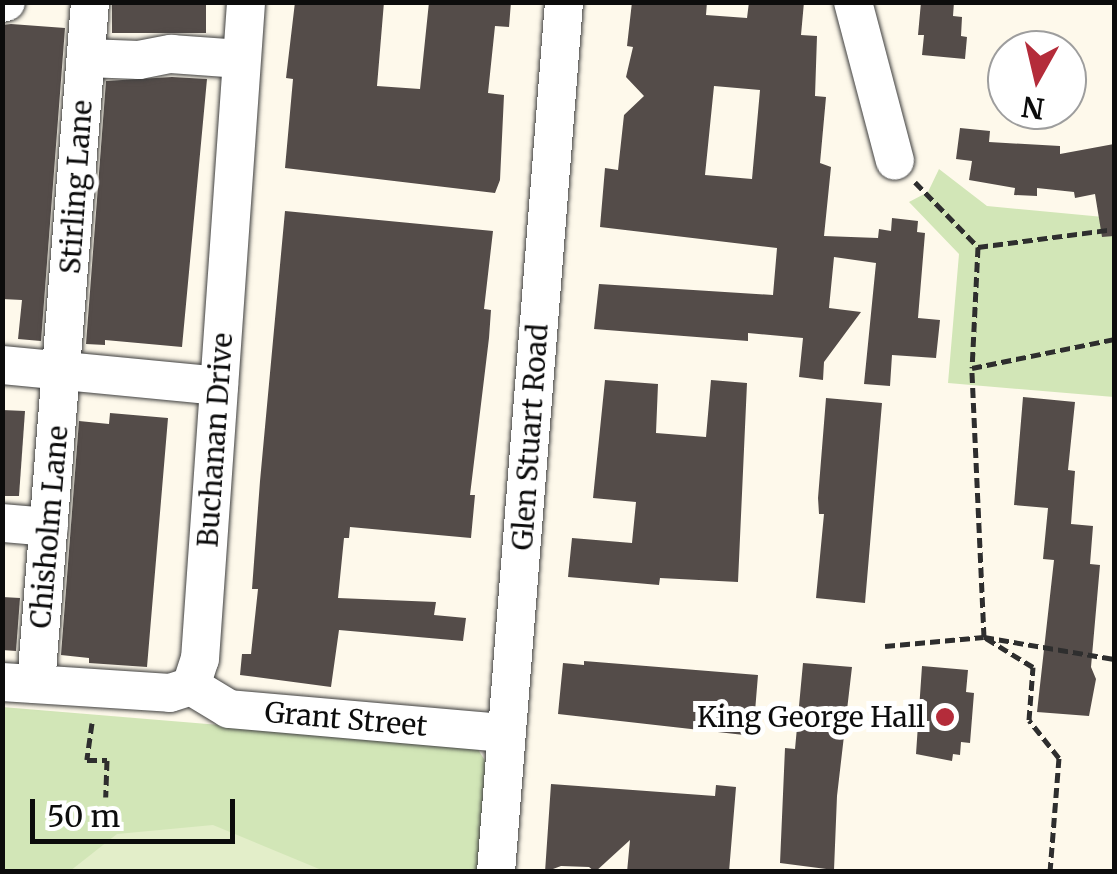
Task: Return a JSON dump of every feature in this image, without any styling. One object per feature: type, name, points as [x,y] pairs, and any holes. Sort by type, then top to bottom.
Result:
[{"type":"street","name":"Stirling Lane","points":[[62,371],[90,2]]},
{"type":"street","name":"Buchanan Drive","points":[[192,686],[200,660],[246,2]]},
{"type":"street","name":"Glen Stuart Road","points":[[496,872],[564,2]]},
{"type":"street","points":[[853,2],[895,161]]},
{"type":"street","points":[[86,58],[139,60],[171,54],[242,58]]},
{"type":"street","points":[[2,365],[219,386]]},
{"type":"street","name":"Chisholm Lane","points":[[19,683],[49,527],[62,371]]},
{"type":"street","points":[[2,524],[49,527]]},
{"type":"street","points":[[19,683],[170,693],[192,686]]},
{"type":"street","name":"Grant Street","points":[[192,686],[230,709],[506,733]]},
{"type":"path","points":[[895,161],[978,247],[972,368],[984,637]]},
{"type":"path","points":[[978,247],[1114,229]]},
{"type":"path","points":[[972,368],[1114,340]]},
{"type":"path","points":[[984,637],[1033,667],[1029,720],[1059,758],[1050,872]]},
{"type":"path","points":[[886,646],[984,637],[1114,660]]},
{"type":"path","points":[[92,723],[87,760],[107,760],[106,797]]},
{"type":"green space","points":[[939,169],[987,206],[1114,218],[1114,397],[948,383],[959,254],[909,202],[928,192]]},
{"type":"green space","points":[[2,707],[476,746],[490,769],[481,871],[3,871]]},
{"type":"green space","points":[[213,825],[324,871],[70,871],[117,834]]},
{"type":"building","points":[[112,2],[206,2],[206,33],[112,33]]},
{"type":"building","points":[[295,2],[384,2],[377,86],[420,89],[429,2],[511,2],[509,27],[495,26],[488,93],[504,95],[500,180],[495,193],[285,168],[293,79],[286,78]]},
{"type":"building","points":[[632,2],[707,2],[706,15],[747,18],[749,2],[804,2],[801,35],[817,36],[815,96],[826,97],[820,163],[831,167],[824,236],[878,238],[879,229],[891,231],[892,218],[918,221],[917,232],[925,233],[918,318],[940,320],[936,358],[892,355],[890,386],[864,384],[876,263],[834,257],[829,308],[861,312],[824,362],[823,380],[799,377],[803,338],[748,333],[748,341],[594,329],[599,284],[773,295],[777,248],[600,227],[605,168],[618,170],[624,115],[644,96],[626,77],[633,47],[627,46]],"holes":[[[714,86],[760,90],[752,179],[705,175]]]},
{"type":"building","points":[[921,2],[954,2],[953,16],[962,17],[961,36],[967,37],[965,59],[922,55],[924,35],[918,35]]},
{"type":"building","points":[[2,25],[65,28],[41,341],[18,339],[22,300],[2,299]]},
{"type":"building","points":[[207,79],[182,347],[105,340],[105,345],[86,344],[106,81]]},
{"type":"building","points":[[960,128],[990,131],[989,142],[1060,146],[1060,154],[1114,144],[1114,236],[1102,237],[1095,194],[1075,198],[1074,192],[1037,188],[1037,196],[1014,195],[1015,188],[969,180],[972,161],[956,159]]},
{"type":"building","points":[[285,211],[493,231],[484,309],[491,310],[489,338],[470,495],[475,495],[471,538],[350,527],[349,538],[344,538],[338,598],[436,602],[434,615],[466,618],[463,641],[339,630],[331,687],[240,675],[242,654],[251,654],[258,589],[252,589]]},
{"type":"building","points":[[605,380],[658,384],[656,433],[706,437],[711,380],[747,383],[738,582],[660,578],[659,585],[568,577],[572,538],[632,543],[636,502],[593,498]]},
{"type":"building","points":[[1023,397],[1075,402],[1068,470],[1075,471],[1071,524],[1093,526],[1090,564],[1100,565],[1091,667],[1096,679],[1089,716],[1037,712],[1054,560],[1043,559],[1048,508],[1014,505]]},
{"type":"building","points":[[826,398],[882,403],[865,603],[816,598],[824,514],[819,514],[818,498]]},
{"type":"building","points":[[2,410],[25,411],[19,496],[2,496]]},
{"type":"building","points":[[110,413],[168,418],[147,667],[89,663],[89,658],[61,655],[79,421],[109,424]]},
{"type":"building","points":[[2,597],[20,598],[16,651],[2,650]]},
{"type":"building","points":[[584,661],[758,675],[753,736],[558,714],[563,663],[584,665]]},
{"type":"building","points":[[803,663],[852,667],[837,796],[834,870],[780,863],[785,748],[795,749]]},
{"type":"building","name":"King George Hall","points":[[922,666],[968,670],[966,692],[974,693],[970,743],[961,742],[960,755],[953,754],[952,761],[916,754]]},
{"type":"building","points":[[551,784],[715,796],[716,785],[736,787],[729,872],[627,872],[630,840],[595,872],[589,867],[561,866],[545,872]]},
{"type":"place","name":"King George Hall","points":[[945,717]]}]
